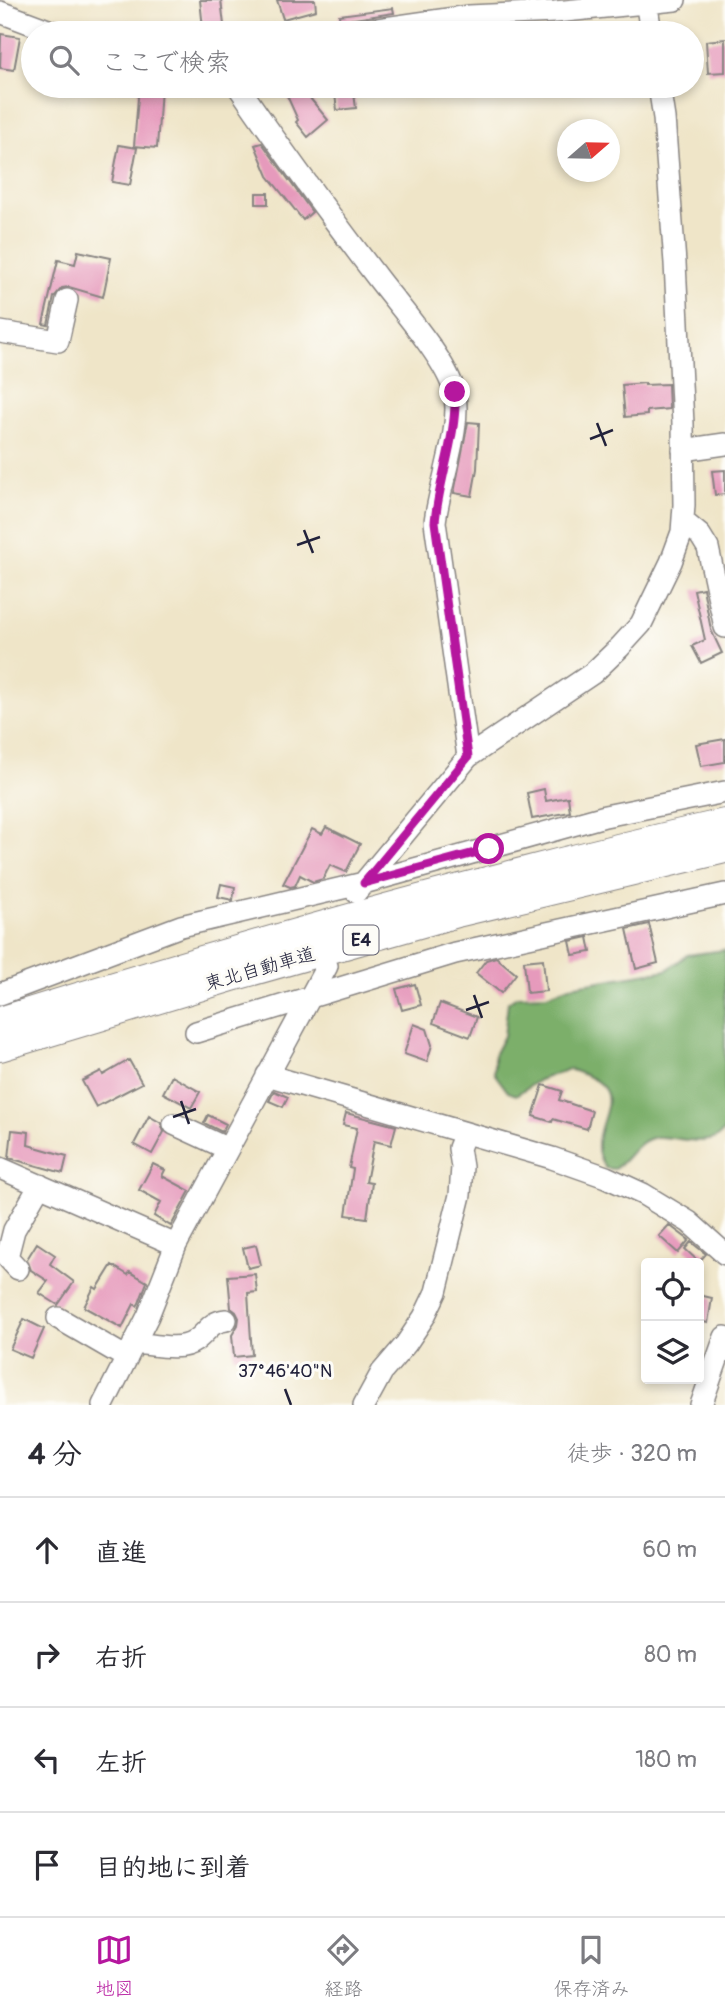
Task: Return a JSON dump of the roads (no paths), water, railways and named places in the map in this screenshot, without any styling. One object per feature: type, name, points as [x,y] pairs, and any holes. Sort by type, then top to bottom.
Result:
[{"type":"highway","name":"東北自動車道","points":[[0,1022],[361,915],[629,845],[725,824]]},
{"type":"highway","name":"東北自動車道","points":[[0,1046],[457,912],[725,848]]},
{"type":"street","points":[[434,21],[676,0]]},
{"type":"street","points":[[647,2],[649,21]]},
{"type":"street","points":[[0,12],[24,21]]},
{"type":"street","points":[[247,98],[339,228],[417,330],[450,379],[455,392],[453,432],[435,522],[468,757]]},
{"type":"street","points":[[360,888],[468,757],[593,673],[641,624],[656,596],[682,532],[684,450],[675,263],[661,98]]},
{"type":"street","points":[[0,332],[58,341],[67,300]]},
{"type":"street","points":[[684,450],[725,444]]},
{"type":"street","points":[[683,522],[700,535],[708,548],[725,628]]},
{"type":"street","points":[[0,994],[181,926],[360,888],[605,816],[725,792]]},
{"type":"street","points":[[196,1032],[455,953],[725,894]]},
{"type":"street","points":[[103,1405],[148,1316],[176,1245],[327,967]]},
{"type":"street","points":[[267,1075],[606,1177],[643,1194],[689,1222],[725,1254]]},
{"type":"street","points":[[174,1124],[228,1149]]},
{"type":"street","points":[[364,1405],[382,1372],[425,1317],[436,1292],[460,1195],[462,1167],[459,1147],[464,1133]]},
{"type":"street","points":[[0,1168],[176,1245]]},
{"type":"street","points":[[18,1269],[7,1257],[14,1230],[40,1185]]},
{"type":"street","points":[[58,1318],[130,1350],[179,1346],[194,1342],[215,1322],[226,1320]]},
{"type":"street","points":[[701,1405],[725,1337]]}]
